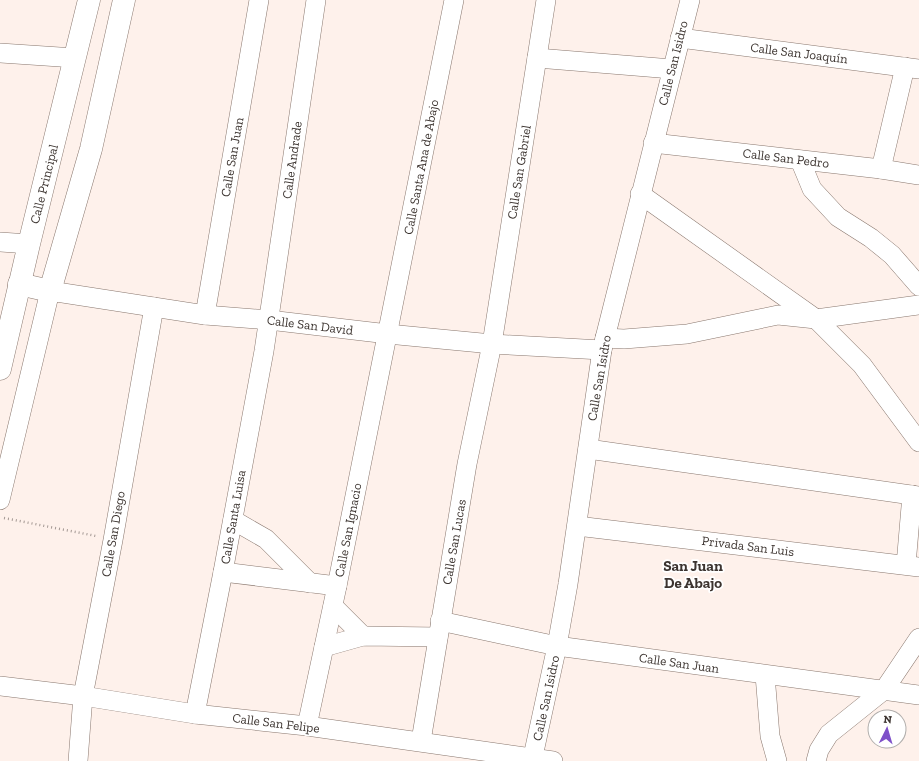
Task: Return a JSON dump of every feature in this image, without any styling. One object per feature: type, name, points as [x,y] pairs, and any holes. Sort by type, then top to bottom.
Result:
[{"type":"street","name":"Calle Principal","points":[[0,366],[90,0]]},
{"type":"street","points":[[0,500],[50,291],[91,149],[124,0]]},
{"type":"street","name":"Calle San Juan","points":[[205,315],[259,0]]},
{"type":"street","name":"Calle Andrade","points":[[269,320],[316,0]]},
{"type":"street","name":"Calle Santa Ana de Abajo","points":[[388,334],[454,0]]},
{"type":"street","name":"Calle San Gabriel","points":[[492,344],[546,0]]},
{"type":"street","name":"Calle San Isidro","points":[[532,760],[557,646],[577,526],[603,344],[690,0]]},
{"type":"street","name":"Calle San Joaquín","points":[[680,38],[912,68]]},
{"type":"street","points":[[0,53],[75,58]]},
{"type":"street","points":[[537,58],[672,69]]},
{"type":"street","points":[[881,169],[912,68]]},
{"type":"street","name":"Calle San Pedro","points":[[653,143],[881,169],[919,175]]},
{"type":"street","points":[[800,160],[812,189],[833,212],[838,217],[871,238],[892,255],[919,286]]},
{"type":"street","points":[[640,194],[816,319],[862,366],[919,442]]},
{"type":"street","points":[[0,242],[29,244]]},
{"type":"street","name":"Calle San David","points":[[19,284],[50,291],[205,315],[269,320],[492,344],[603,344],[624,339],[687,334],[778,315],[816,319],[919,305]]},
{"type":"street","name":"Calle San Diego","points":[[78,761],[83,696],[113,540],[154,307]]},
{"type":"street","name":"Calle Santa Luisa","points":[[195,714],[233,520],[269,320]]},
{"type":"street","name":"Calle San Ignacio","points":[[307,726],[388,334]]},
{"type":"street","name":"Calle San Lucas","points":[[420,742],[467,464],[492,344]]},
{"type":"street","points":[[588,449],[915,496],[912,566]]},
{"type":"street","points":[[233,520],[266,539],[310,583]]},
{"type":"street","name":"Privada San Luis","points":[[577,526],[912,566]]},
{"type":"street","points":[[223,572],[337,586]]},
{"type":"street","points":[[333,606],[363,636]]},
{"type":"street","name":"Calle San Juan","points":[[324,646],[363,636],[439,629],[919,695]]},
{"type":"street","points":[[816,761],[819,750],[829,734],[884,690],[919,638]]},
{"type":"street","points":[[765,675],[770,736],[777,761]]},
{"type":"street","name":"Calle San Felipe","points":[[0,686],[83,696],[195,714],[307,726],[532,760],[553,761]]},
{"type":"path","points":[[0,517],[113,540]]},
{"type":"district","name":"San Juan De Abajo","points":[[693,574]]}]
